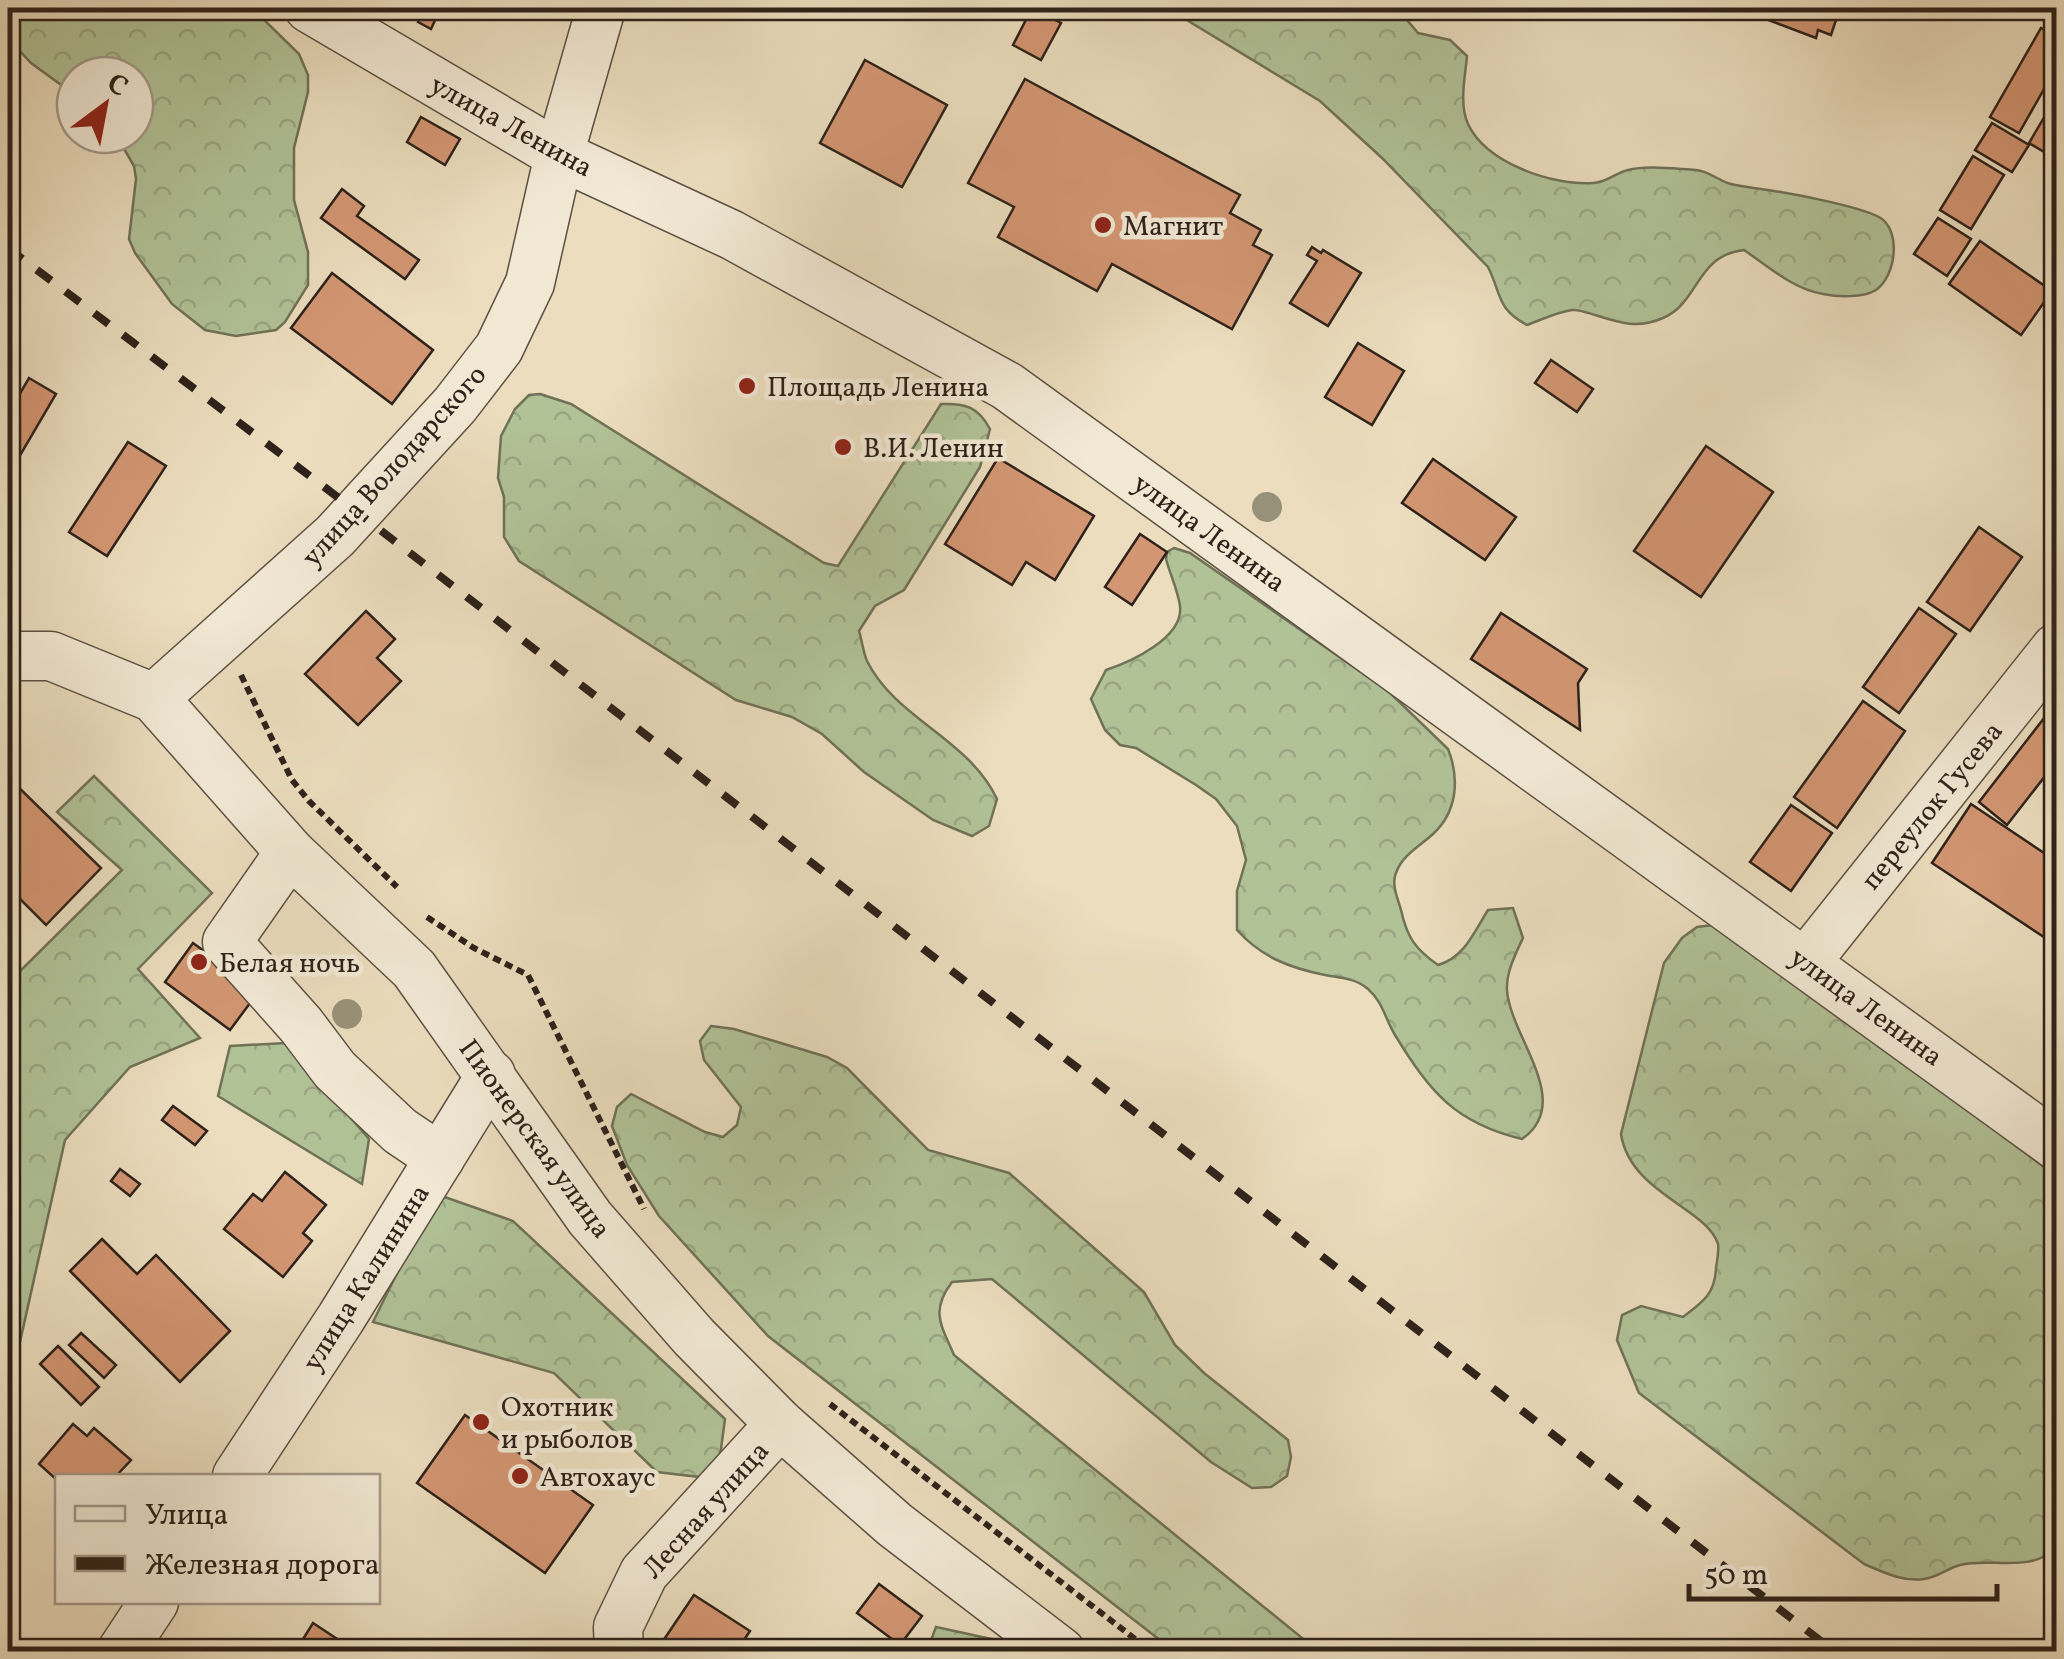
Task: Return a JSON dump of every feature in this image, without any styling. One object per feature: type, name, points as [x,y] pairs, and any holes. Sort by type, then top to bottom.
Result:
[{"type":"street","name":"улица Ленина","points":[[309,8],[559,155],[732,235],[1008,386],[2056,1145]]},
{"type":"street","name":"улица Володарского","points":[[154,698],[335,536],[455,406],[499,348],[530,283],[559,155],[600,8]]},
{"type":"street","name":"переулок Гусева","points":[[1806,962],[2056,648]]},
{"type":"street","name":"Пионерская улица","points":[[8,656],[51,656],[154,698],[290,852],[414,968],[590,1218],[694,1337],[780,1424],[895,1525],[1061,1652]]},
{"type":"street","points":[[290,852],[227,942],[301,1025],[335,1070],[400,1131],[440,1158]]},
{"type":"street","name":"улица Калинина","points":[[237,1474],[341,1318],[490,1076]]},
{"type":"street","name":"Лесная улица","points":[[620,1652],[618,1628],[644,1573],[780,1424]]},
{"type":"street","points":[[121,1652],[153,1604]]},
{"type":"path","points":[[217,639],[250,688],[292,780],[407,898]]},
{"type":"path","points":[[418,910],[474,948],[528,975],[647,1215]]},
{"type":"path","points":[[822,1398],[1152,1652]]},
{"type":"green space","points":[[8,8],[252,8],[299,54],[308,75],[308,92],[294,148],[294,200],[308,252],[308,285],[285,322],[276,330],[236,336],[205,330],[172,304],[135,253],[129,239],[136,179],[128,155],[155,155],[155,55],[55,55],[55,80],[31,63],[8,38]]},
{"type":"green space","points":[[1167,8],[1397,8],[1418,33],[1450,40],[1467,56],[1465,116],[1477,138],[1505,161],[1541,176],[1577,183],[1598,183],[1636,169],[1696,170],[1731,184],[1856,209],[1886,223],[1893,242],[1892,264],[1883,283],[1871,293],[1836,296],[1791,282],[1744,250],[1716,261],[1684,302],[1663,318],[1629,324],[1575,310],[1527,325],[1505,307],[1488,267],[1382,158],[1320,101]]},
{"type":"green space","points":[[540,394],[571,404],[824,563],[838,566],[941,404],[958,404],[976,411],[990,429],[980,467],[904,590],[875,606],[859,631],[867,661],[880,681],[984,778],[997,799],[989,826],[972,836],[933,820],[864,772],[822,734],[792,717],[736,700],[519,561],[504,537],[504,497],[498,478],[501,436],[515,409],[529,395]]},
{"type":"green space","points":[[1174,548],[1190,553],[1387,690],[1448,749],[1455,783],[1447,816],[1399,867],[1395,892],[1409,935],[1438,965],[1462,950],[1488,910],[1513,908],[1523,938],[1510,970],[1507,990],[1536,1068],[1542,1107],[1537,1124],[1522,1139],[1479,1124],[1446,1102],[1420,1073],[1377,999],[1363,985],[1288,965],[1246,939],[1237,930],[1237,891],[1246,860],[1237,826],[1216,799],[1136,748],[1120,745],[1105,730],[1091,699],[1106,670],[1154,647],[1179,618],[1179,600],[1166,559],[1167,552]]},
{"type":"green space","points":[[94,776],[212,893],[138,969],[200,1038],[130,1067],[65,1140],[8,1396],[8,1101],[13,978],[122,870],[57,812]]},
{"type":"green space","points":[[1713,925],[1732,932],[2056,1176],[2056,1547],[2046,1555],[2023,1562],[1960,1565],[1924,1579],[1886,1573],[1864,1564],[1639,1393],[1617,1340],[1622,1315],[1641,1306],[1683,1317],[1710,1291],[1718,1244],[1699,1220],[1638,1171],[1621,1134],[1664,963],[1682,938],[1697,927]]},
{"type":"green space","points":[[711,1026],[734,1029],[827,1057],[847,1068],[928,1150],[1009,1173],[1144,1292],[1175,1345],[1204,1373],[1288,1440],[1291,1457],[1287,1476],[1271,1487],[1252,1488],[1211,1462],[992,1279],[952,1282],[941,1301],[940,1318],[954,1355],[1318,1651],[1174,1651],[768,1336],[659,1216],[627,1165],[612,1126],[617,1107],[631,1094],[705,1132],[723,1137],[737,1125],[741,1107],[704,1060],[700,1041]]},
{"type":"green space","points":[[286,1043],[369,1139],[362,1184],[218,1096],[230,1046]]},
{"type":"green space","points":[[436,1194],[513,1221],[725,1419],[717,1479],[657,1472],[554,1373],[373,1322]]},
{"type":"green space","points":[[936,1627],[1005,1642],[1017,1651],[927,1651]]},
{"type":"building","points":[[424,8],[438,14],[431,29],[418,22]]},
{"type":"building","points":[[1032,8],[1061,23],[1041,60],[1013,45]]},
{"type":"building","points":[[1749,8],[1825,8],[1822,15],[1836,20],[1831,35],[1818,30],[1816,38],[1747,12]]},
{"type":"building","points":[[2041,28],[2056,37],[2056,68],[2019,133],[1990,117]]},
{"type":"building","points":[[865,60],[947,105],[902,187],[820,143]]},
{"type":"building","points":[[1025,79],[1240,195],[1230,213],[1261,230],[1253,245],[1272,255],[1232,329],[1112,264],[1097,291],[998,237],[1014,207],[968,183]]},
{"type":"building","points":[[2056,97],[2056,159],[2029,143]]},
{"type":"building","points":[[421,117],[460,139],[445,165],[407,142]]},
{"type":"building","points":[[1992,123],[2029,145],[2012,172],[1975,150]]},
{"type":"building","points":[[1973,156],[2004,175],[1971,229],[1940,210]]},
{"type":"building","points":[[342,189],[364,206],[357,216],[419,260],[405,279],[321,218]]},
{"type":"building","points":[[1938,218],[1971,239],[1947,276],[1914,254]]},
{"type":"building","points":[[1980,241],[2052,291],[2021,335],[1949,284]]},
{"type":"building","points":[[1312,247],[1361,273],[1328,326],[1290,303],[1317,261],[1307,255]]},
{"type":"building","points":[[332,273],[433,350],[392,404],[291,328]]},
{"type":"building","points":[[1358,343],[1404,371],[1372,425],[1325,397]]},
{"type":"building","points":[[1551,360],[1593,389],[1577,412],[1535,383]]},
{"type":"building","points":[[29,378],[56,394],[8,476],[8,414]]},
{"type":"building","points":[[128,442],[166,466],[107,556],[69,532]]},
{"type":"building","points":[[1706,446],[1773,492],[1701,597],[1634,551]]},
{"type":"building","points":[[998,458],[1094,516],[1055,580],[1026,562],[1012,585],[945,544]]},
{"type":"building","points":[[1433,459],[1516,517],[1485,560],[1402,503]]},
{"type":"building","points":[[1979,527],[2022,557],[1970,631],[1927,602]]},
{"type":"building","points":[[1140,534],[1167,552],[1132,605],[1105,587]]},
{"type":"building","points":[[1919,608],[1956,634],[1899,713],[1863,687]]},
{"type":"building","points":[[366,611],[395,639],[377,658],[401,681],[358,725],[305,674]]},
{"type":"building","points":[[1501,613],[1587,669],[1578,683],[1580,730],[1471,659]]},
{"type":"building","points":[[1863,701],[1905,731],[1837,828],[1794,797]]},
{"type":"building","points":[[2048,713],[2056,720],[2056,762],[2007,825],[1979,802]]},
{"type":"building","points":[[8,777],[101,868],[46,925],[8,887]]},
{"type":"building","points":[[1971,804],[2056,861],[2056,945],[1932,863]]},
{"type":"building","points":[[1791,805],[1832,833],[1791,891],[1750,862]]},
{"type":"building","points":[[193,943],[259,991],[230,1030],[165,982]]},
{"type":"building","points":[[173,1106],[207,1131],[195,1145],[162,1120]]},
{"type":"building","points":[[120,1169],[140,1184],[130,1196],[111,1181]]},
{"type":"building","points":[[285,1172],[326,1205],[303,1233],[312,1241],[283,1277],[224,1229],[253,1194],[262,1201]]},
{"type":"building","points":[[102,1239],[137,1274],[156,1255],[230,1331],[180,1382],[70,1271]]},
{"type":"building","points":[[81,1333],[116,1365],[104,1378],[69,1345]]},
{"type":"building","points":[[58,1346],[99,1387],[81,1405],[40,1364]]},
{"type":"building","points":[[465,1415],[593,1505],[545,1573],[417,1483]]},
{"type":"building","points":[[73,1424],[87,1436],[94,1428],[131,1460],[118,1474],[55,1474],[55,1478],[39,1464]]},
{"type":"building","points":[[879,1584],[922,1616],[900,1645],[857,1613]]},
{"type":"building","points":[[694,1595],[750,1631],[736,1652],[686,1652],[665,1638]]},
{"type":"building","points":[[313,1623],[357,1652],[295,1652]]},
{"type":"railway","points":[[8,248],[327,489],[1835,1652]]},
{"type":"place","name":"Магнит","points":[[1103,225]]},
{"type":"place","name":"Площадь Ленина","points":[[747,386]]},
{"type":"place","name":"В.И. Ленин","points":[[843,447]]},
{"type":"place","name":"Белая ночь","points":[[199,962]]},
{"type":"place","name":"Охотник и рыболов","points":[[481,1422]]},
{"type":"place","name":"Автохаус","points":[[520,1476]]}]
